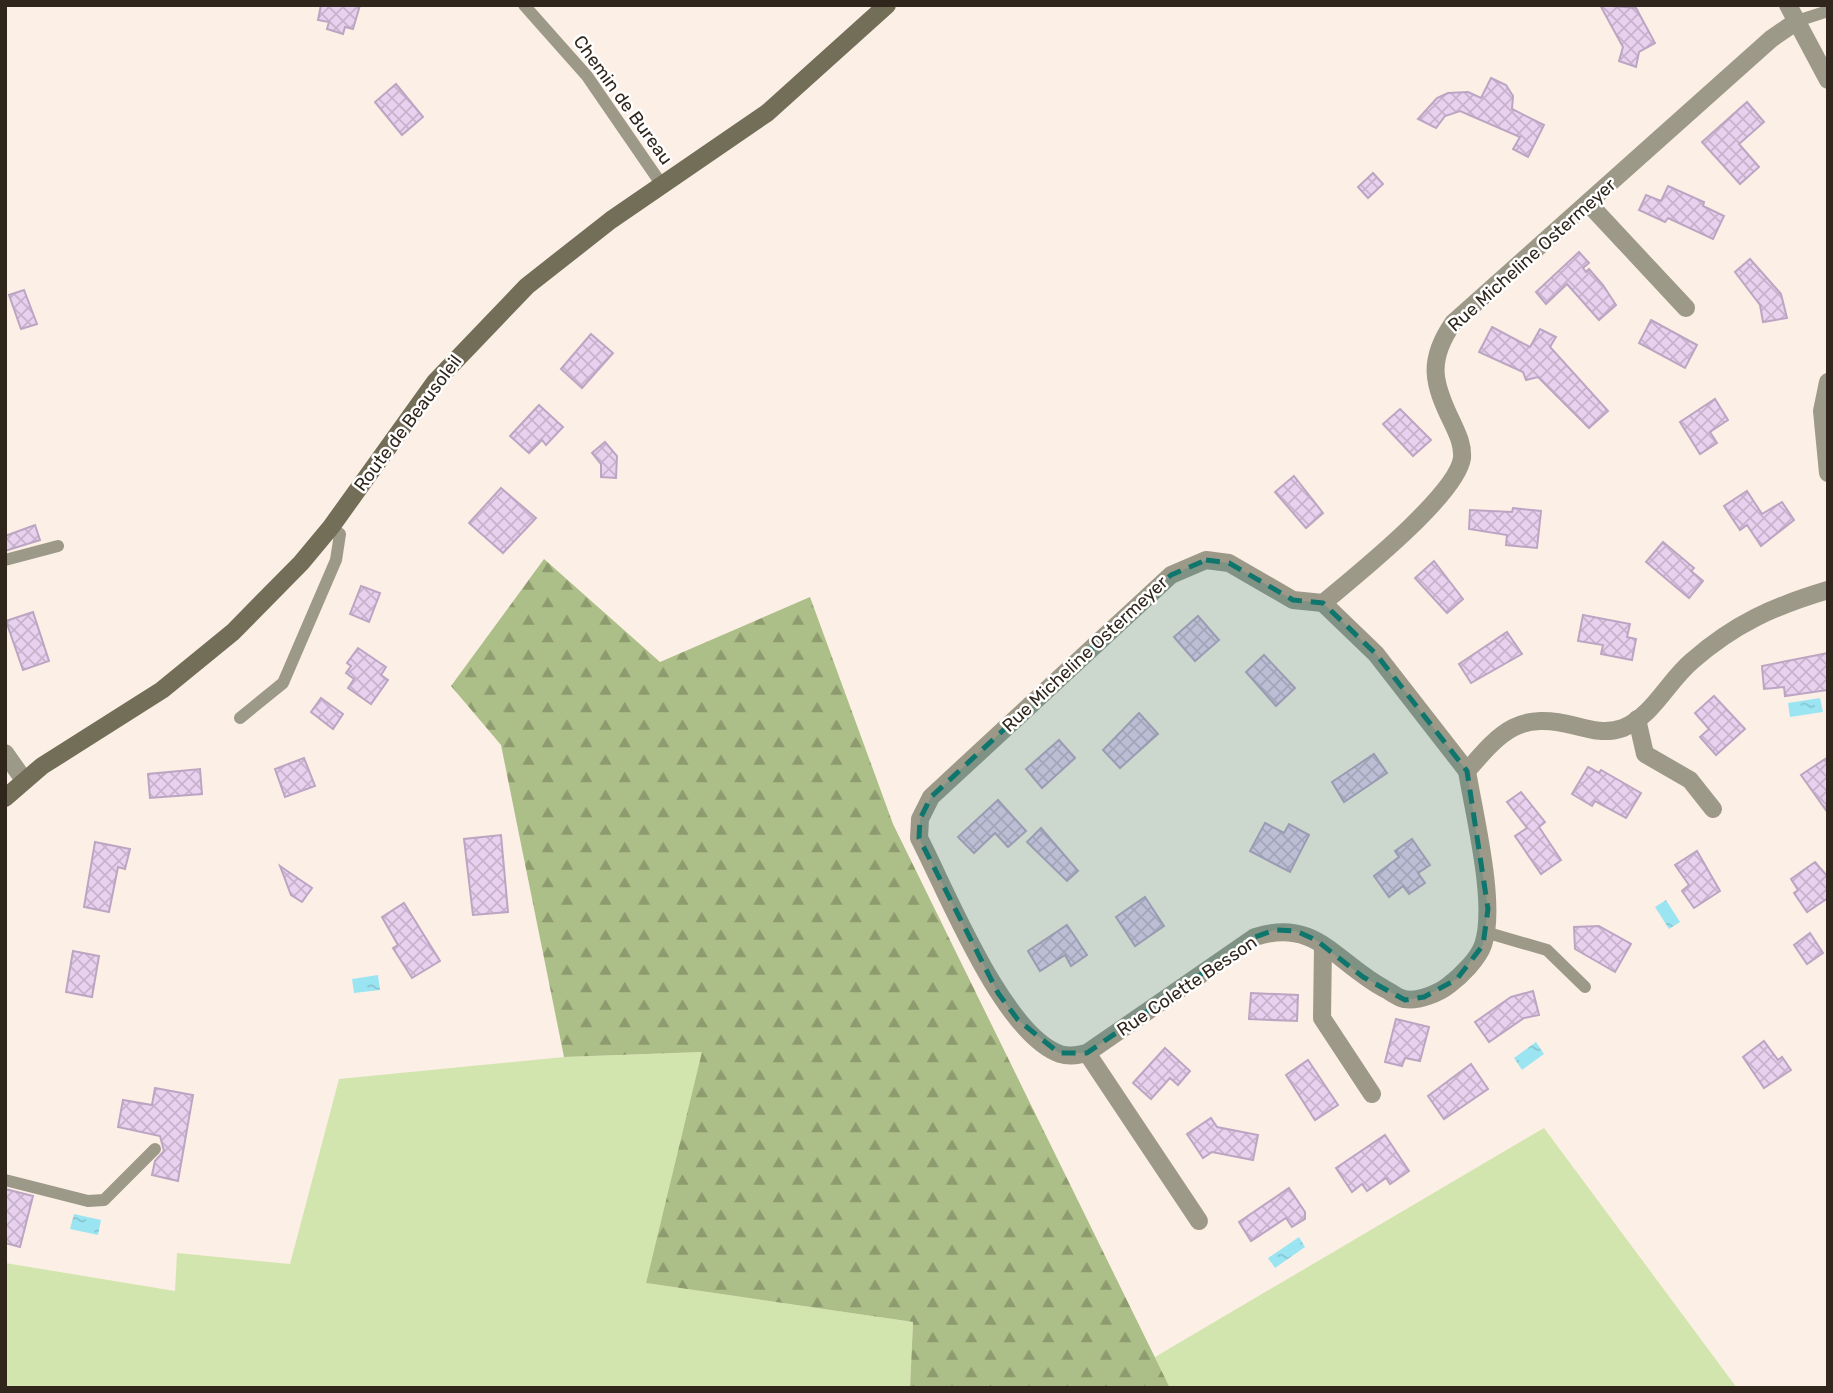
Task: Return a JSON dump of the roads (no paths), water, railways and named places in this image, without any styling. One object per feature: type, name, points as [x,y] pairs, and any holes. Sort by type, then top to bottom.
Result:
[{"type":"main road","name":"Route de Beausoleil","points":[[5,798],[24,780],[162,690],[194,665],[275,591],[331,527],[435,382],[494,318],[571,250],[767,113],[887,5]]},
{"type":"street","points":[[1792,13],[1828,80]]},
{"type":"street","name":"Rue Micheline Ostermeyer","points":[[1087,1053],[1073,1056],[1059,1054],[1018,1020],[1005,1002],[919,838],[919,818],[931,797],[1171,575],[1191,564],[1206,560],[1229,564],[1293,600],[1323,603],[1432,505],[1454,480],[1462,458],[1460,439],[1436,389],[1434,364],[1441,340],[1453,323],[1772,38],[1792,13]]},
{"type":"street","points":[[1588,204],[1686,308]]},
{"type":"street","points":[[1828,382],[1825,410],[1828,473]]},
{"type":"street","points":[[1323,603],[1376,654],[1467,771],[1494,739],[1519,724],[1549,719],[1597,732],[1623,728],[1646,713],[1689,663],[1731,630],[1775,606],[1828,590]]},
{"type":"street","points":[[1637,719],[1646,754],[1690,779],[1713,810]]},
{"type":"street","points":[[5,753],[24,780]]},
{"type":"street","name":"Rue Colette Besson","points":[[1087,1053],[1255,937],[1275,930],[1296,931],[1323,945],[1363,977],[1405,1000],[1442,990],[1457,979],[1483,946],[1488,909],[1467,771]]},
{"type":"street","points":[[1323,945],[1322,1018],[1372,1094]]},
{"type":"street","points":[[1087,1053],[1199,1221]]},
{"type":"lane","name":"Chemin de Bureau","points":[[524,5],[559,41],[587,76],[662,185]]},
{"type":"lane","points":[[1792,13],[1828,11]]},
{"type":"lane","points":[[240,718],[282,683],[336,560],[340,534],[331,527]]},
{"type":"lane","points":[[5,560],[58,545]]},
{"type":"lane","points":[[1485,932],[1547,950],[1585,987]]},
{"type":"lane","points":[[5,1180],[88,1201],[104,1200],[155,1149]]},
{"type":"water","points":[[1820,698],[1823,712],[1790,717],[1788,703]]},
{"type":"water","points":[[1666,900],[1680,922],[1669,929],[1655,907]]},
{"type":"water","points":[[378,975],[380,990],[354,993],[352,979]]},
{"type":"water","points":[[1536,1042],[1544,1054],[1522,1070],[1514,1058]]},
{"type":"water","points":[[74,1214],[101,1220],[98,1235],[70,1229]]},
{"type":"water","points":[[1299,1237],[1305,1247],[1275,1268],[1268,1258]]}]
